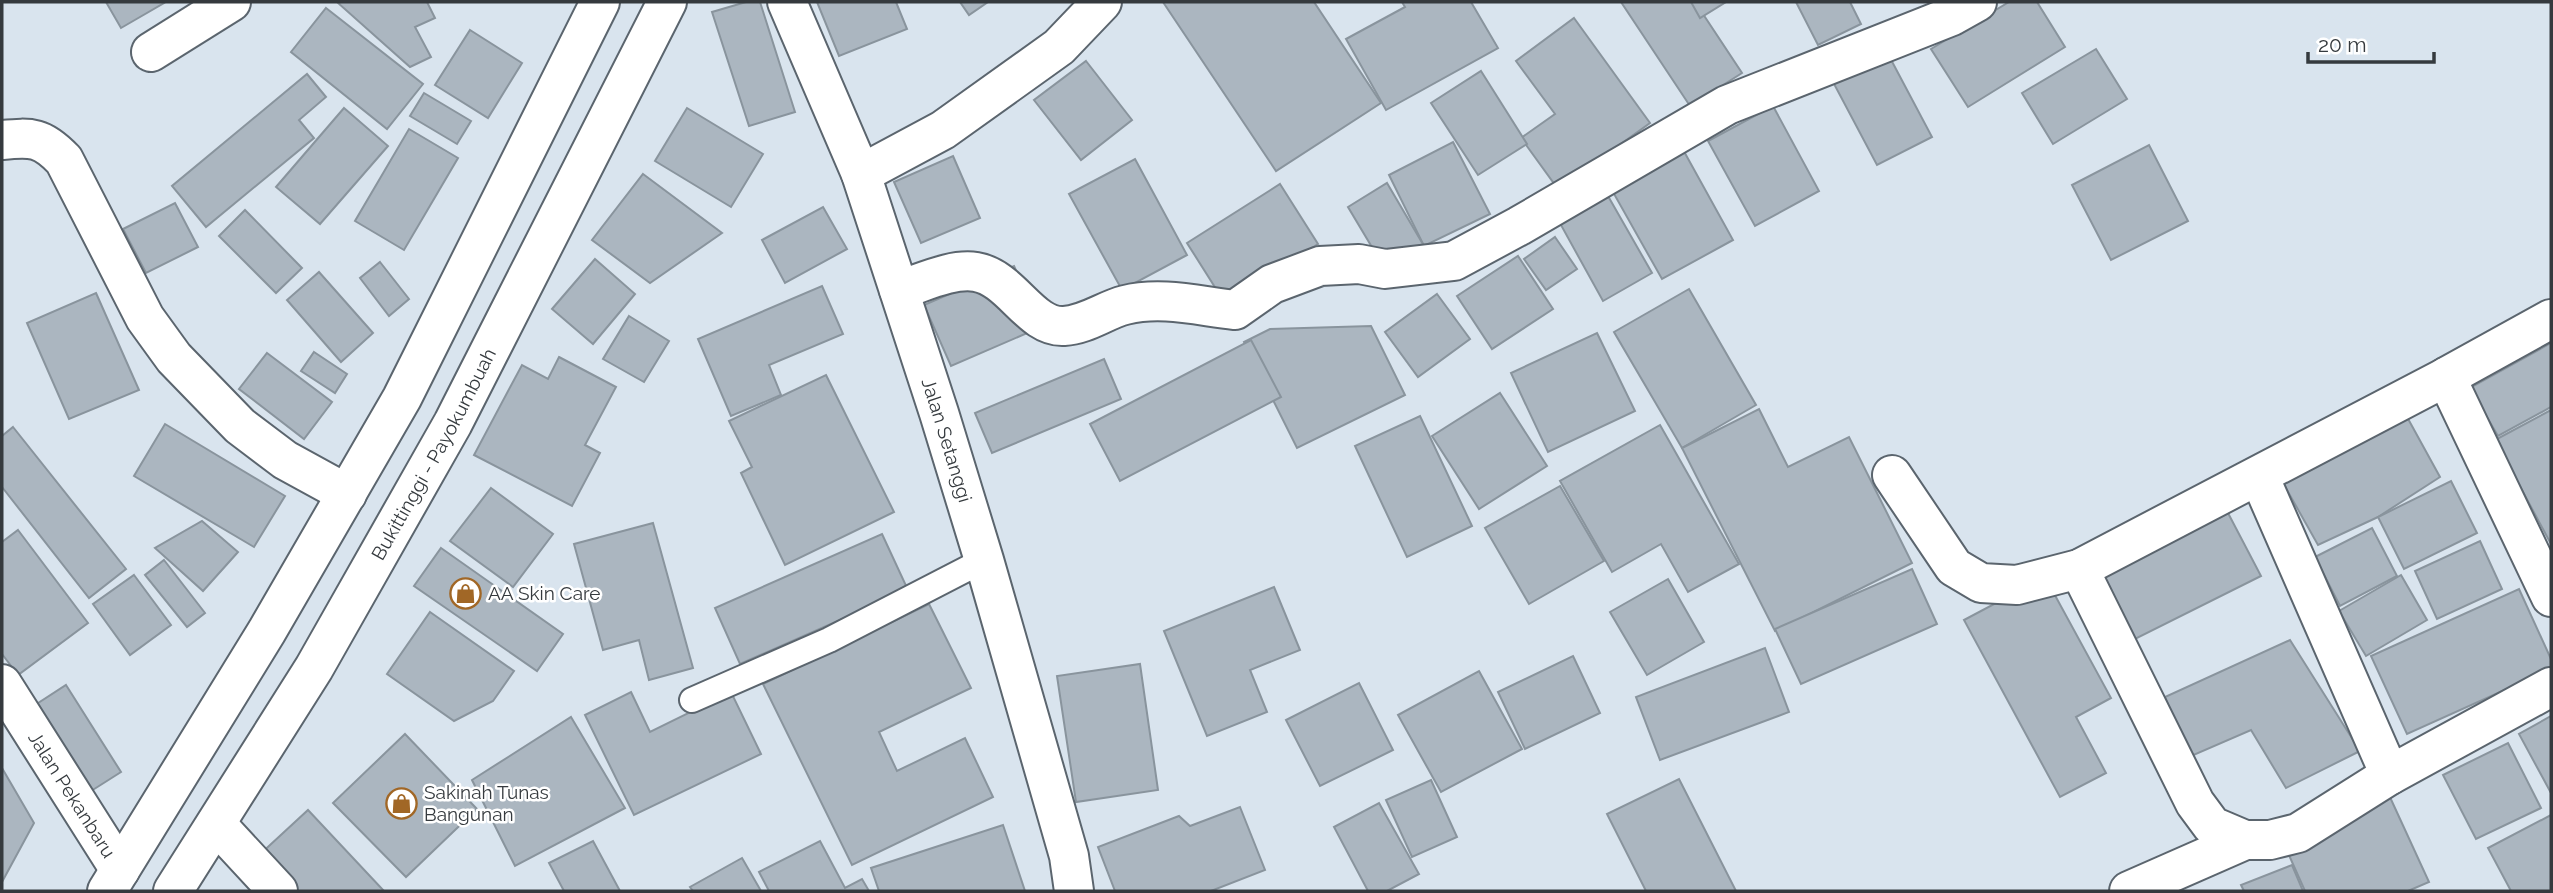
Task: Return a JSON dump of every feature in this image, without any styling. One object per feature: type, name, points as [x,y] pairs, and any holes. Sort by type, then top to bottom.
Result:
[{"type":"main road","points":[[151,52],[231,2]]},
{"type":"main road","points":[[114,881],[267,631],[402,398],[600,2]]},
{"type":"main road","name":"Bukittinggi - Payokumbuah","points":[[173,891],[314,668],[453,423],[667,2]]},
{"type":"main road","name":"Jalan Setanggi","points":[[787,2],[861,174],[899,290],[984,560],[1069,856],[1074,891]]},
{"type":"main road","points":[[861,174],[943,130],[1059,47],[1102,2]]},
{"type":"main road","points":[[899,290],[956,273],[975,272],[994,278],[1047,323],[1063,326],[1076,324],[1123,305],[1144,302],[1180,302],[1236,310],[1272,284],[1320,266],[1359,264],[1385,269],[1454,261],[1727,106],[1952,16],[1977,2]]},
{"type":"main road","points":[[2,140],[28,137],[49,144],[64,160],[145,318],[174,358],[240,426],[285,460],[397,523]]},
{"type":"main road","points":[[1892,475],[1954,566],[1981,583],[2017,584],[2079,569],[2446,377],[2551,319]]},
{"type":"main road","points":[[2446,377],[2551,597]]},
{"type":"main road","points":[[2259,476],[2390,775]]},
{"type":"main road","points":[[2079,569],[2195,803],[2212,826],[2245,840],[2270,840],[2298,832],[2390,775],[2551,687]]},
{"type":"main road","points":[[267,631],[314,668]]},
{"type":"main road","name":"Jalan Pekanbaru","points":[[2,684],[114,881]]},
{"type":"main road","points":[[216,824],[278,891]]},
{"type":"main road","points":[[2129,891],[2245,840]]},
{"type":"lane","points":[[692,701],[830,640],[984,560]]},
{"type":"building","points":[[106,2],[163,2],[164,3],[121,28]]},
{"type":"building","points":[[427,2],[435,18],[415,27],[431,57],[410,67],[338,3]]},
{"type":"building","points":[[746,2],[760,2],[795,112],[749,126],[712,12]]},
{"type":"building","points":[[817,2],[896,2],[907,29],[839,56]]},
{"type":"building","points":[[960,2],[988,2],[969,15]]},
{"type":"building","points":[[1163,2],[1314,2],[1381,103],[1276,171]]},
{"type":"building","points":[[1402,2],[1471,2],[1498,48],[1386,110],[1346,39],[1405,7]]},
{"type":"building","points":[[1621,2],[1695,2],[1742,73],[1690,106]]},
{"type":"building","points":[[1691,2],[1726,2],[1700,18]]},
{"type":"building","points":[[1796,2],[1850,2],[1861,24],[1818,45]]},
{"type":"building","points":[[2009,2],[2037,2],[2065,47],[1968,107],[1931,49]]},
{"type":"building","points":[[326,8],[423,84],[387,129],[291,52]]},
{"type":"building","points":[[1574,18],[1650,123],[1558,189],[1521,138],[1555,114],[1516,61]]},
{"type":"building","points":[[470,30],[522,63],[488,118],[435,85]]},
{"type":"building","points":[[2096,49],[2127,99],[2053,144],[2022,93]]},
{"type":"building","points":[[1888,54],[1932,137],[1877,165],[1833,82]]},
{"type":"building","points":[[1086,61],[1132,120],[1081,160],[1034,100]]},
{"type":"building","points":[[1481,71],[1527,144],[1478,175],[1431,103]]},
{"type":"building","points":[[307,74],[326,97],[299,120],[314,138],[206,227],[172,186]]},
{"type":"building","points":[[424,93],[471,121],[457,144],[410,116]]},
{"type":"building","points":[[1773,106],[1819,191],[1755,226],[1708,141]]},
{"type":"building","points":[[344,108],[388,146],[320,224],[276,187]]},
{"type":"building","points":[[687,108],[763,154],[731,207],[655,161]]},
{"type":"building","points":[[409,129],[458,158],[404,250],[355,221]]},
{"type":"building","points":[[1453,142],[1490,214],[1424,246],[1389,175]]},
{"type":"building","points":[[2149,145],[2188,221],[2111,260],[2072,185]]},
{"type":"building","points":[[1681,146],[1733,240],[1662,279],[1609,185]]},
{"type":"building","points":[[953,156],[980,218],[921,243],[894,182]]},
{"type":"building","points":[[1135,159],[1187,255],[1122,290],[1069,194]]},
{"type":"building","points":[[643,174],[722,233],[650,283],[592,240]]},
{"type":"building","points":[[1387,183],[1424,246],[1385,269],[1348,207]]},
{"type":"building","points":[[1280,184],[1318,244],[1225,303],[1187,243]]},
{"type":"building","points":[[1604,189],[1652,273],[1603,301],[1556,216]]},
{"type":"building","points":[[175,203],[198,247],[146,273],[123,229]]},
{"type":"building","points":[[823,207],[847,249],[785,283],[762,240]]},
{"type":"building","points":[[245,210],[302,268],[276,293],[219,236]]},
{"type":"building","points":[[1555,237],[1577,269],[1546,290],[1524,259]]},
{"type":"building","points":[[1518,256],[1553,309],[1492,349],[1457,296]]},
{"type":"building","points":[[595,259],[635,294],[593,344],[552,309]]},
{"type":"building","points":[[380,262],[409,299],[389,316],[360,278]]},
{"type":"building","points":[[1014,266],[1041,327],[951,366],[924,305]]},
{"type":"building","points":[[319,272],[373,333],[341,362],[287,300]]},
{"type":"building","points":[[822,286],[843,334],[769,365],[781,395],[731,416],[698,339]]},
{"type":"building","points":[[1689,289],[1756,405],[1682,448],[1614,332]]},
{"type":"building","points":[[96,293],[139,390],[69,419],[27,323]]},
{"type":"building","points":[[1437,294],[1470,339],[1418,377],[1385,332]]},
{"type":"building","points":[[629,316],[669,341],[644,382],[603,359]]},
{"type":"building","points":[[1371,326],[1405,395],[1297,448],[1244,342],[1270,329]]},
{"type":"building","points":[[1597,333],[1635,411],[1548,452],[1511,373]]},
{"type":"building","points":[[1251,340],[1281,397],[1120,481],[1090,424]]},
{"type":"building","points":[[2551,343],[2551,407],[2498,436],[2470,388]]},
{"type":"building","points":[[314,352],[347,374],[335,393],[301,371]]},
{"type":"building","points":[[267,353],[332,402],[304,439],[239,389]]},
{"type":"building","points":[[559,357],[616,387],[585,445],[600,453],[572,506],[474,455],[522,365],[548,379]]},
{"type":"building","points":[[1104,359],[1121,399],[992,453],[975,413]]},
{"type":"building","points":[[826,375],[894,512],[785,565],[741,473],[752,467],[729,421]]},
{"type":"building","points":[[1500,393],[1547,466],[1479,509],[1432,436]]},
{"type":"building","points":[[2401,406],[2440,477],[2378,517],[2318,545],[2278,474]]},
{"type":"building","points":[[1759,409],[1788,467],[1849,437],[1912,563],[1775,631],[1682,448]]},
{"type":"building","points":[[2551,410],[2551,544],[2495,440]]},
{"type":"building","points":[[1420,416],[1472,526],[1407,557],[1355,446]]},
{"type":"building","points":[[165,424],[285,496],[254,547],[134,476]]},
{"type":"building","points":[[1660,425],[1739,564],[1688,592],[1661,544],[1612,572],[1560,481]]},
{"type":"building","points":[[13,427],[126,569],[89,598],[2,487],[2,436]]},
{"type":"building","points":[[2451,481],[2477,533],[2404,569],[2378,517]]},
{"type":"building","points":[[1560,486],[1604,561],[1529,604],[1485,528]]},
{"type":"building","points":[[491,488],[553,534],[513,587],[450,541]]},
{"type":"building","points":[[2228,513],[2261,576],[2125,644],[2086,571],[2167,544]]},
{"type":"building","points":[[202,521],[238,552],[203,591],[155,548]]},
{"type":"building","points":[[653,523],[693,668],[649,680],[639,640],[603,650],[574,544]]},
{"type":"building","points":[[2372,528],[2397,576],[2340,606],[2315,557]]},
{"type":"building","points":[[18,530],[88,623],[18,675],[2,654],[2,542]]},
{"type":"building","points":[[882,534],[908,590],[740,664],[715,608]]},
{"type":"building","points":[[2480,541],[2502,589],[2437,619],[2415,571]]},
{"type":"building","points":[[441,548],[563,634],[537,671],[414,586]]},
{"type":"building","points":[[164,560],[205,613],[187,627],[145,575]]},
{"type":"building","points":[[1912,569],[1937,624],[1801,684],[1775,629]]},
{"type":"building","points":[[134,575],[171,625],[130,655],[93,604]]},
{"type":"building","points":[[2401,575],[2427,620],[2366,656],[2339,611]]},
{"type":"building","points":[[2045,577],[2111,698],[2076,717],[2106,773],[2060,797],[1964,620]]},
{"type":"building","points":[[1668,579],[1704,642],[1647,675],[1610,612]]},
{"type":"building","points":[[1274,587],[1300,650],[1250,670],[1267,712],[1207,736],[1164,631]]},
{"type":"building","points":[[2519,589],[2551,659],[2551,669],[2407,734],[2371,656]]},
{"type":"building","points":[[929,604],[971,688],[879,732],[897,771],[965,738],[993,797],[852,865],[763,684]]},
{"type":"building","points":[[430,612],[514,671],[493,701],[454,721],[387,674]]},
{"type":"building","points":[[2290,640],[2360,751],[2286,788],[2251,730],[2189,757],[2165,697]]},
{"type":"building","points":[[1765,648],[1789,712],[1660,760],[1636,697]]},
{"type":"building","points":[[1573,656],[1600,713],[1525,749],[1498,692]]},
{"type":"building","points":[[1140,664],[1158,790],[1076,802],[1057,676]]},
{"type":"building","points":[[1479,671],[1522,749],[1441,792],[1398,715]]},
{"type":"building","points":[[1359,683],[1393,750],[1320,786],[1286,720]]},
{"type":"building","points":[[66,685],[121,772],[88,793],[32,707]]},
{"type":"building","points":[[631,692],[650,732],[731,692],[761,754],[634,815],[585,715]]},
{"type":"building","points":[[2551,716],[2551,793],[2519,734]]},
{"type":"building","points":[[571,717],[625,808],[515,866],[472,780]]},
{"type":"building","points":[[405,734],[477,809],[406,877],[333,803]]},
{"type":"building","points":[[2508,743],[2541,808],[2476,839],[2443,775]]},
{"type":"building","points":[[2,768],[34,823],[2,882]]},
{"type":"building","points":[[1679,779],[1736,891],[1646,891],[1607,814]]},
{"type":"building","points":[[1431,780],[1457,837],[1412,857],[1386,800]]},
{"type":"building","points":[[2389,795],[2429,882],[2408,891],[2305,891],[2284,844]]},
{"type":"building","points":[[1379,803],[1419,874],[1387,891],[1368,891],[1334,827]]},
{"type":"building","points":[[1240,807],[1265,870],[1211,891],[1115,891],[1098,847],[1179,816],[1190,826]]},
{"type":"building","points":[[308,810],[384,891],[290,891],[257,857]]},
{"type":"building","points":[[2551,815],[2551,891],[2511,891],[2488,848]]},
{"type":"building","points":[[1003,825],[1025,891],[879,891],[871,868]]},
{"type":"building","points":[[593,841],[620,891],[564,891],[549,863]]},
{"type":"building","points":[[820,841],[845,888],[862,879],[869,891],[769,891],[759,872]]},
{"type":"building","points":[[742,858],[761,891],[693,891],[690,887]]},
{"type":"building","points":[[2292,865],[2303,891],[2244,891],[2241,885]]},
{"type":"place","name":"AA Skin Care","points":[[465,593]]},
{"type":"place","name":"Sakinah Tunas Bangunan","points":[[401,803]]}]
